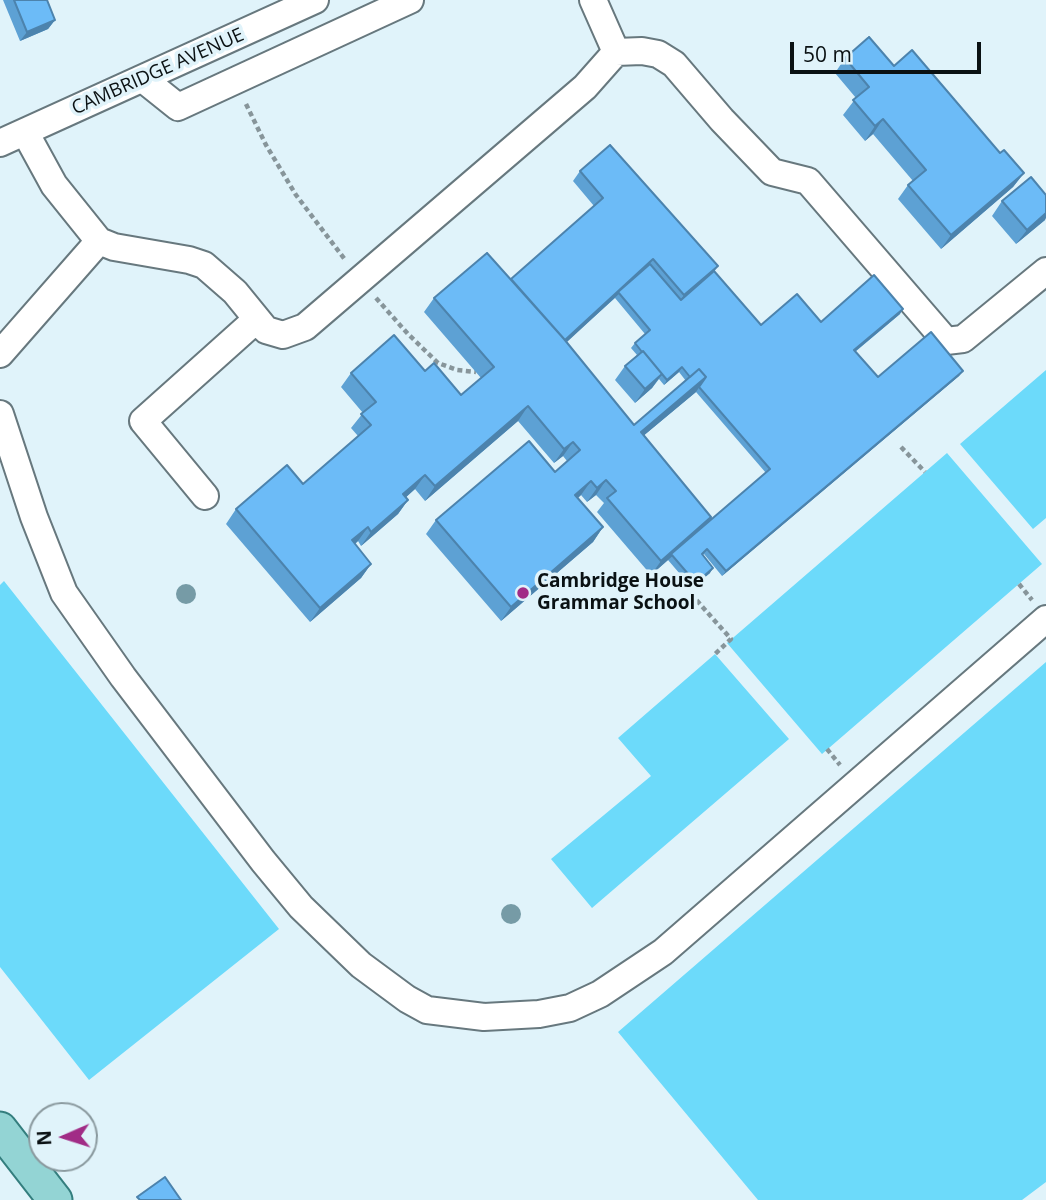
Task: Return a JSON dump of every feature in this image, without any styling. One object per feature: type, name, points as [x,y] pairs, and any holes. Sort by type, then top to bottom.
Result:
[{"type":"main road","points":[[0,1129],[55,1200]]},
{"type":"street","name":"CAMBRIDGE AVENUE","points":[[0,143],[315,0]]},
{"type":"street","points":[[144,79],[178,107],[410,0]]},
{"type":"street","points":[[593,0],[616,52]]},
{"type":"street","points":[[25,132],[54,185],[99,241],[114,247],[204,265],[235,292],[266,330],[274,334],[294,332],[305,327],[585,86],[616,52],[642,51],[658,54],[674,64],[772,172],[808,181],[946,341],[963,339],[1046,271]]},
{"type":"street","points":[[0,354],[99,241]]},
{"type":"street","points":[[205,496],[143,421],[257,319]]},
{"type":"street","points":[[0,414],[34,517],[64,593],[123,677],[302,907],[361,964],[407,999],[427,1010],[484,1017],[539,1014],[570,1008],[600,994],[663,952],[1046,619]]},
{"type":"path","points":[[235,81],[266,145],[296,195],[361,280],[408,334],[438,363],[457,370],[476,372]]},
{"type":"path","points":[[901,447],[925,472]]},
{"type":"path","points":[[691,594],[731,639],[715,654]]},
{"type":"shaded area","points":[[1046,370],[1046,518],[1033,529],[960,444]]},
{"type":"shaded area","points":[[947,453],[1042,564],[822,754],[727,643]]},
{"type":"shaded area","points":[[4,581],[279,929],[89,1080],[0,967],[0,585]]},
{"type":"shaded area","points":[[715,654],[789,739],[592,908],[551,859],[651,776],[618,738]]},
{"type":"shaded area","points":[[1046,662],[1046,1182],[1022,1200],[758,1200],[618,1032]]},
{"type":"building","points":[[14,0],[47,0],[55,20],[27,32]]},
{"type":"building","points":[[869,37],[894,66],[912,50],[1000,153],[1004,150],[1024,173],[951,235],[908,185],[926,170],[883,119],[875,126],[853,100],[869,87],[845,58]]},
{"type":"building","points":[[610,145],[718,266],[684,295],[653,259],[565,340],[511,279],[603,198],[580,171]]},
{"type":"building","points":[[1031,177],[1046,195],[1046,213],[1027,230],[1002,201]]},
{"type":"building","points":[[487,253],[564,339],[634,425],[699,369],[706,377],[641,432],[711,517],[661,561],[607,498],[616,491],[606,480],[597,488],[591,481],[575,495],[603,527],[511,607],[436,520],[529,441],[555,472],[580,450],[573,442],[564,449],[528,406],[435,486],[425,475],[403,494],[408,500],[371,532],[368,527],[352,540],[371,564],[320,608],[236,509],[287,465],[303,484],[371,425],[361,414],[376,402],[351,373],[394,335],[425,371],[434,363],[461,395],[494,367],[434,298]]},
{"type":"building","points":[[650,264],[681,300],[714,271],[761,325],[797,294],[821,322],[874,275],[903,309],[854,350],[878,377],[931,332],[963,371],[726,571],[707,549],[702,554],[713,568],[696,583],[671,554],[770,469],[699,387],[706,377],[699,369],[690,377],[682,367],[667,380],[635,343],[650,330],[618,292]]},
{"type":"building","points":[[643,351],[662,374],[645,389],[625,366]]},
{"type":"building","points":[[165,1177],[181,1200],[140,1200],[137,1197]]},
{"type":"place","name":"Cambridge House Grammar School","points":[[523,593]]}]
